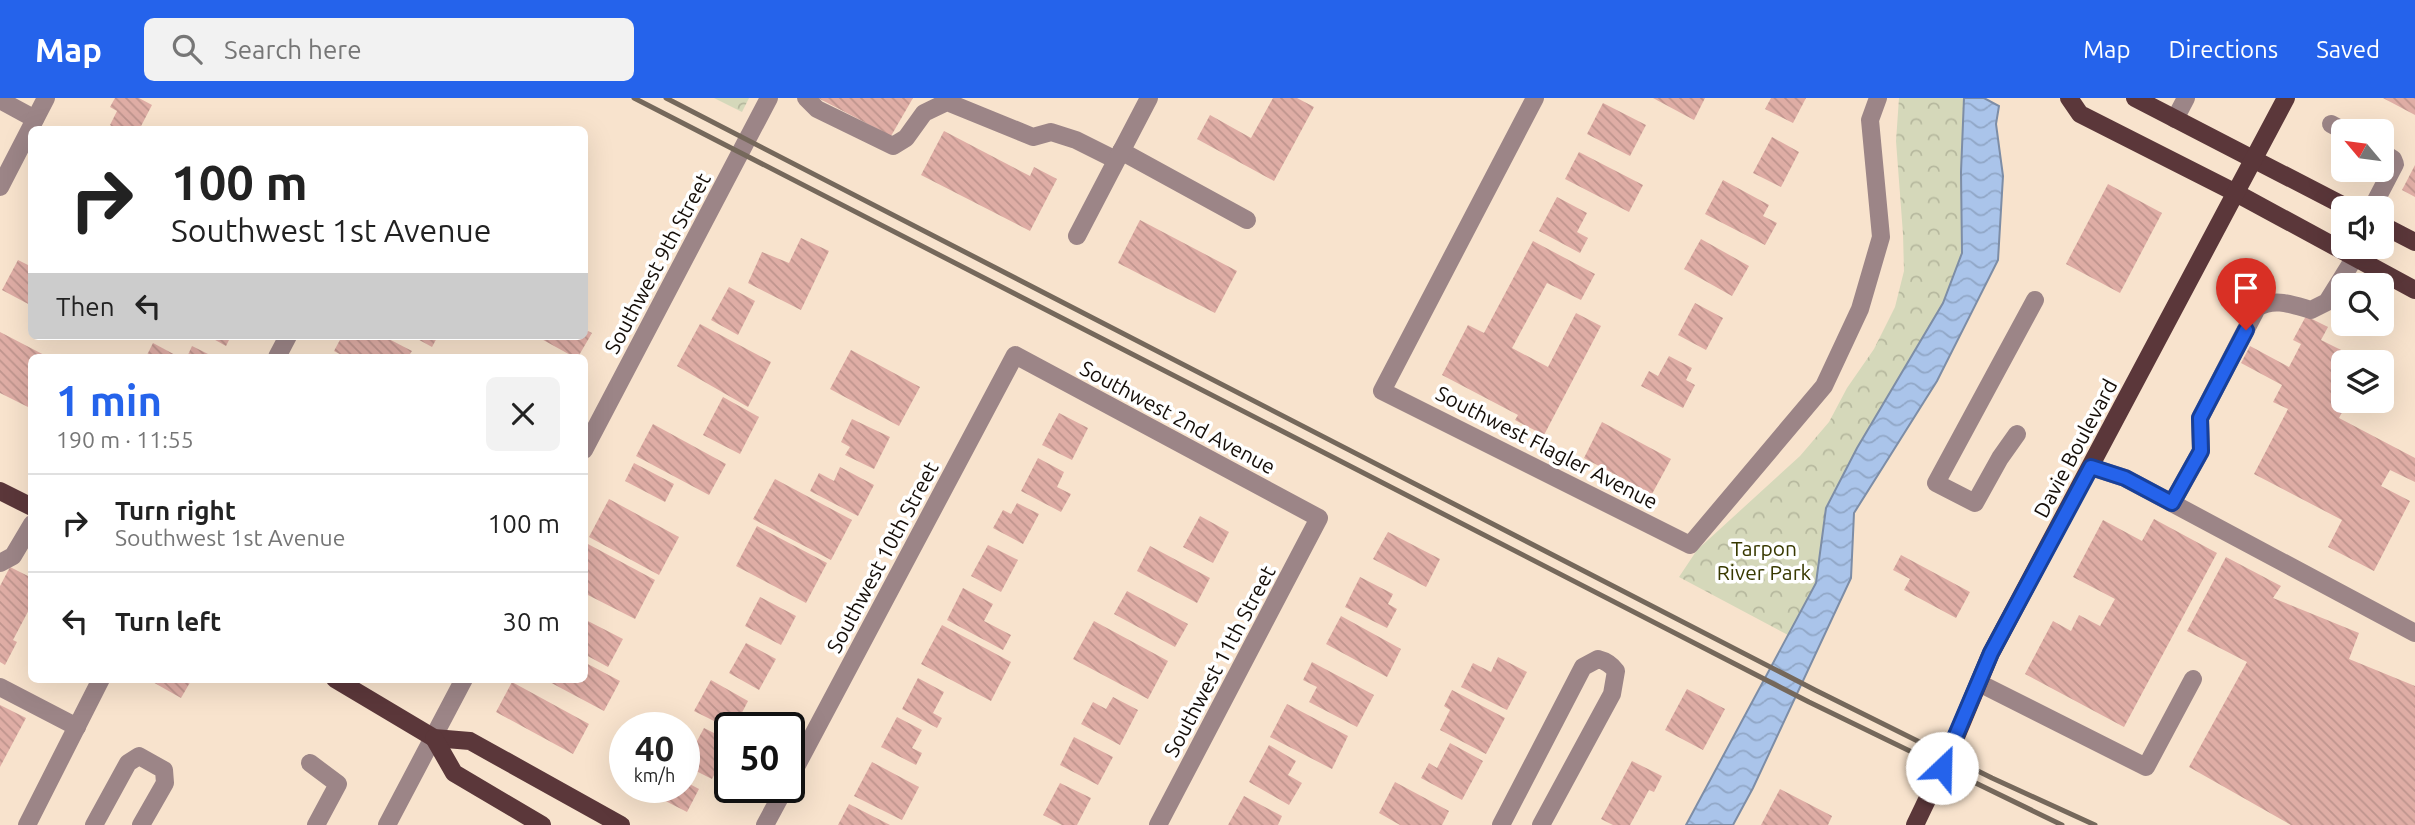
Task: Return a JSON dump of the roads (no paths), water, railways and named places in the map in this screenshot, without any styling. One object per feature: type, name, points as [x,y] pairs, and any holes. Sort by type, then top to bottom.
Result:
[{"type":"main road","points":[[2069,98],[2080,114],[2331,244]]},
{"type":"main road","points":[[2135,98],[2331,199]]},
{"type":"main road","name":"Davie Boulevard","points":[[1915,825],[1948,756],[1991,653],[2286,98]]},
{"type":"main road","points":[[2394,232],[2415,243]]},
{"type":"main road","points":[[2359,259],[2415,290]]},
{"type":"main road","points":[[0,491],[28,505]]},
{"type":"main road","points":[[342,683],[433,738],[470,741],[621,825]]},
{"type":"main road","points":[[433,738],[454,773],[542,825]]},
{"type":"street","points":[[31,126],[46,98]]},
{"type":"street","name":"Southwest 9th Street","points":[[588,442],[769,98]]},
{"type":"street","points":[[806,98],[817,109],[892,146],[906,138],[924,113],[947,102],[1033,137],[1051,132],[1119,156],[1247,220]]},
{"type":"street","points":[[1077,236],[1149,98]]},
{"type":"street","name":"Southwest Flagler Avenue","points":[[1535,98],[1382,391],[1690,545],[1824,386],[1860,309],[1881,237],[1870,120],[1878,98]]},
{"type":"street","points":[[2175,119],[2186,98]]},
{"type":"street","points":[[0,100],[35,119]]},
{"type":"street","points":[[0,187],[28,133]]},
{"type":"street","points":[[2172,503],[2201,451],[2200,418],[2257,308],[2266,303],[2288,303],[2311,310],[2327,302],[2354,259]]},
{"type":"street","points":[[2017,434],[1975,503],[1936,483],[2035,300]]},
{"type":"street","name":"Southwest 2nd Avenue","points":[[1015,355],[1319,518]]},
{"type":"street","name":"Southwest 10th Street","points":[[805,750],[1015,355]]},
{"type":"street","points":[[2091,467],[2125,478],[2415,632]]},
{"type":"street","name":"Southwest 11th Street","points":[[1158,825],[1319,518]]},
{"type":"street","points":[[0,563],[13,556],[28,531]]},
{"type":"street","points":[[1500,825],[1583,667],[1598,659],[1605,661],[1616,671],[1612,694],[1541,825]]},
{"type":"street","points":[[1979,683],[2146,767],[2193,680]]},
{"type":"street","points":[[27,825],[100,683]]},
{"type":"street","points":[[387,825],[462,683]]},
{"type":"street","points":[[0,687],[77,727]]},
{"type":"street","points":[[94,825],[128,763],[139,757],[164,770],[164,783],[141,825]]},
{"type":"street","points":[[310,763],[338,783],[316,825]]},
{"type":"street","points":[[765,825],[777,803]]},
{"type":"water","points":[[1964,98],[1984,98],[1999,106],[1996,124],[2003,176],[1998,260],[1937,381],[1854,513],[1851,578],[1733,825],[1686,825],[1816,583],[1826,508],[1857,448],[1943,303],[1962,253]]},
{"type":"railway","points":[[634,98],[1809,702],[2062,825]]},
{"type":"railway","points":[[666,98],[1815,690],[1992,778],[2095,825]]},
{"type":"park label","name":"Tarpon River Park","points":[[1764,560]]}]
